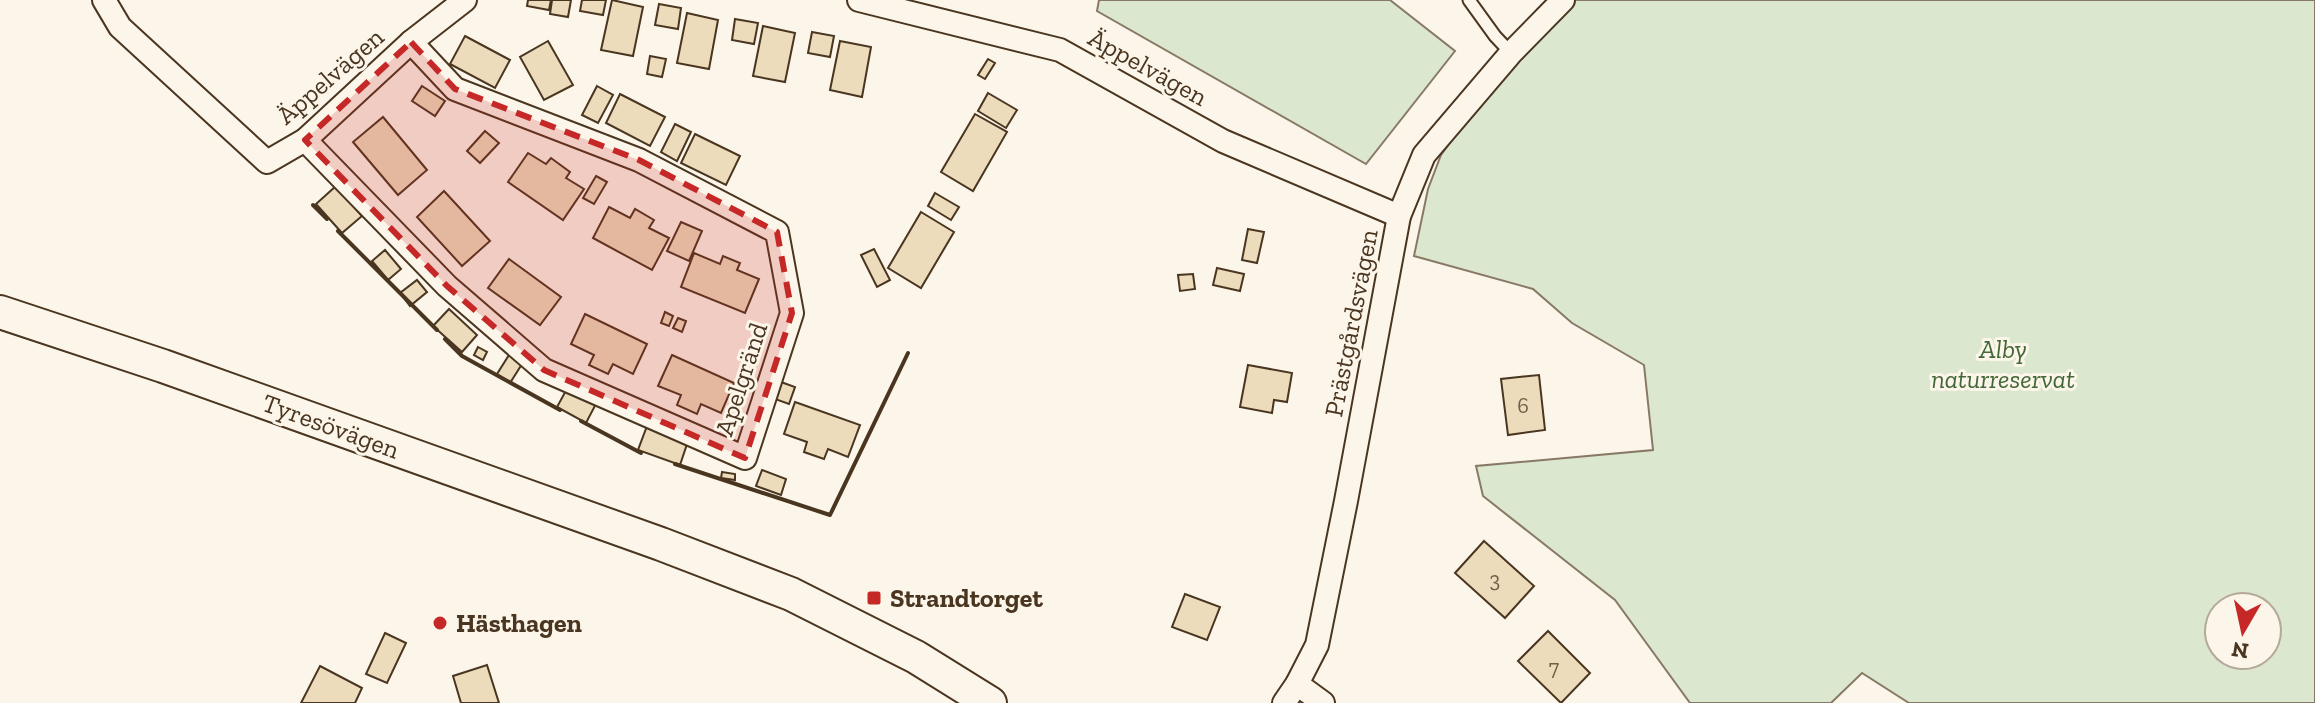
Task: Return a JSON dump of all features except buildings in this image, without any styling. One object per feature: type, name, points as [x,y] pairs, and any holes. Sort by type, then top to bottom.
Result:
[{"type":"main road","name":"Tyresövägen","points":[[0,312],[163,366],[661,544],[791,594],[916,657],[990,703]]},
{"type":"main road","name":"Tyresövägen","points":[[661,544],[910,673],[958,703]]},
{"type":"street","name":"Äppelvägen","points":[[104,0],[120,27],[267,162],[305,140],[411,42],[465,0]]},
{"type":"street","name":"Äppelvägen","points":[[859,0],[1060,50],[1223,141],[1399,216]]},
{"type":"street","name":"Prästgårdsvägen","points":[[1291,694],[1317,645],[1399,216],[1424,155],[1511,53],[1563,0]]},
{"type":"street","name":"Apelgränd","points":[[305,140],[447,286],[544,370],[745,458],[792,313],[777,232],[639,160],[455,89],[411,42]]},
{"type":"street","points":[[1291,694],[1323,703]]},
{"type":"lane","points":[[1469,0],[1511,53]]},
{"type":"highlighted area","points":[[411,42],[455,89],[639,160],[777,232],[792,313],[745,458],[544,370],[447,286],[305,140]]},
{"type":"green space","points":[[1099,0],[1390,0],[1455,51],[1366,164],[1097,11]]},
{"type":"green space","name":"Alby naturreservat","points":[[1572,0],[2315,0],[2315,703],[1909,703],[1862,673],[1831,703],[1690,703],[1615,600],[1483,496],[1476,466],[1653,450],[1644,365],[1572,323],[1533,289],[1414,256],[1428,189],[1441,155],[1488,90]]},
{"type":"wall","points":[[313,205],[327,219]]},
{"type":"wall","points":[[338,231],[437,330]]},
{"type":"wall","points":[[445,339],[462,356],[560,410]]},
{"type":"wall","points":[[675,464],[830,515],[908,353]]},
{"type":"wall","points":[[581,421],[641,453]]},
{"type":"place","name":"Strandtorget","points":[[874,598]]},
{"type":"place","name":"Hästhagen","points":[[440,623]]}]
